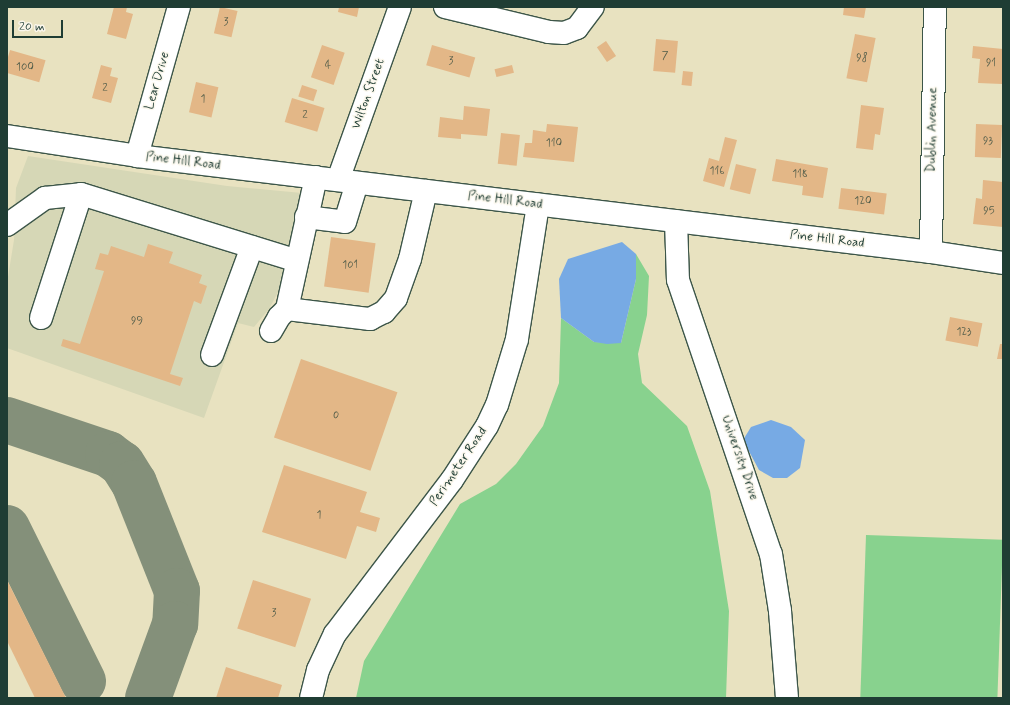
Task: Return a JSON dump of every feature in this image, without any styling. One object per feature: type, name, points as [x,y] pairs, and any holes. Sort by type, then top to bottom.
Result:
[{"type":"street","name":"Lear Drive","points":[[137,156],[179,7]]},
{"type":"street","name":"Wilton Street","points":[[306,217],[345,222],[348,182],[400,7]]},
{"type":"street","points":[[445,7],[549,32],[564,33],[577,28],[593,7]]},
{"type":"street","name":"Dublin Avenue","points":[[931,252],[935,7]]},
{"type":"street","name":"Pine Hill Road","points":[[7,136],[137,156],[931,252],[1003,263]]},
{"type":"street","points":[[271,331],[279,317],[287,309],[316,177]]},
{"type":"street","points":[[287,309],[370,319],[384,312],[396,298],[410,259],[426,191]]},
{"type":"street","points":[[7,225],[45,198],[81,194],[297,261]]},
{"type":"street","points":[[41,318],[81,194]]},
{"type":"street","name":"Perimeter Road","points":[[310,698],[318,670],[335,634],[452,480],[494,412],[508,374],[517,339],[538,205]]},
{"type":"street","name":"University Drive","points":[[676,221],[678,280],[771,554],[780,611],[788,698]]},
{"type":"street","points":[[212,355],[252,247]]},
{"type":"shaded area","points":[[28,156],[227,186],[302,193],[285,279],[269,309],[254,327],[238,323],[204,418],[7,348],[7,283],[14,240],[16,188]]},
{"type":"green space","points":[[636,254],[649,276],[647,315],[638,354],[642,383],[687,426],[710,491],[729,611],[726,698],[356,698],[364,661],[460,504],[496,484],[516,464],[543,426],[559,383],[561,318],[594,342],[621,343],[636,279]]},
{"type":"green space","points":[[866,535],[1003,540],[997,698],[860,698]]},
{"type":"water","points":[[622,242],[636,254],[636,279],[621,343],[607,344],[594,342],[561,318],[559,279],[568,259]]},
{"type":"water","points":[[771,420],[791,427],[805,440],[800,468],[787,478],[773,478],[759,470],[743,440],[751,427]]},
{"type":"building","points":[[114,7],[127,7],[126,12],[133,14],[126,39],[107,34]]},
{"type":"building","points":[[220,7],[238,11],[231,37],[214,33]]},
{"type":"building","points":[[339,7],[359,7],[357,17],[338,12]]},
{"type":"building","points":[[844,7],[866,7],[864,18],[843,15]]},
{"type":"building","points":[[855,34],[876,38],[867,82],[846,78]]},
{"type":"building","points":[[656,39],[678,41],[675,73],[653,71]]},
{"type":"building","points":[[606,41],[616,56],[607,62],[597,47]]},
{"type":"building","points":[[322,45],[345,53],[334,85],[311,77]]},
{"type":"building","points":[[432,45],[475,57],[469,78],[426,65]]},
{"type":"building","points":[[973,46],[1003,49],[1002,84],[978,83],[980,59],[972,58]]},
{"type":"building","points":[[10,50],[46,60],[39,82],[7,73],[7,60]]},
{"type":"building","points":[[101,65],[112,68],[110,76],[118,78],[111,103],[92,98]]},
{"type":"building","points":[[512,65],[514,73],[496,77],[495,69]]},
{"type":"building","points":[[683,71],[693,72],[691,86],[682,85]]},
{"type":"building","points":[[196,82],[218,87],[211,117],[189,112]]},
{"type":"building","points":[[302,85],[317,90],[314,101],[298,96]]},
{"type":"building","points":[[292,98],[325,108],[317,132],[285,122]]},
{"type":"building","points":[[861,105],[884,108],[880,135],[875,134],[873,150],[856,148]]},
{"type":"building","points":[[464,106],[490,109],[487,136],[461,134],[461,139],[438,137],[440,117],[463,120]]},
{"type":"building","points":[[547,124],[578,127],[574,162],[523,157],[525,143],[532,143],[533,130],[546,132]]},
{"type":"building","points":[[976,124],[1002,125],[1001,158],[975,157]]},
{"type":"building","points":[[501,133],[520,135],[517,166],[498,164]]},
{"type":"building","points":[[725,137],[737,140],[724,187],[703,181],[709,158],[719,161]]},
{"type":"building","points":[[776,159],[828,168],[823,198],[802,195],[803,186],[772,181]]},
{"type":"building","points":[[736,164],[756,169],[750,194],[730,189]]},
{"type":"building","points":[[983,180],[1003,182],[1003,227],[973,224],[976,198],[982,199]]},
{"type":"building","points":[[841,188],[887,194],[884,214],[838,209]]},
{"type":"building","points":[[331,237],[376,243],[369,293],[324,287]]},
{"type":"building","points":[[148,244],[173,252],[169,263],[202,275],[199,283],[207,286],[201,304],[194,301],[170,374],[183,378],[180,386],[61,346],[63,339],[80,344],[104,271],[95,269],[100,253],[108,255],[111,246],[144,257]]},
{"type":"building","points":[[950,317],[982,323],[978,347],[945,341]]},
{"type":"building","points":[[1000,344],[1003,344],[1003,359],[997,359]]},
{"type":"building","points":[[301,359],[397,392],[370,471],[274,437]]},
{"type":"building","points":[[284,465],[367,492],[360,512],[380,518],[376,532],[357,526],[346,559],[262,532]]},
{"type":"building","points":[[7,580],[66,698],[35,698],[7,641]]},
{"type":"building","points":[[253,580],[311,599],[295,647],[237,629]]},
{"type":"building","points":[[226,667],[282,685],[278,698],[216,698]]},
{"type":"taxiway","points":[[7,420],[108,454],[122,464],[134,483],[177,591],[175,624],[148,698]]},
{"type":"taxiway","points":[[7,528],[83,681]]}]
